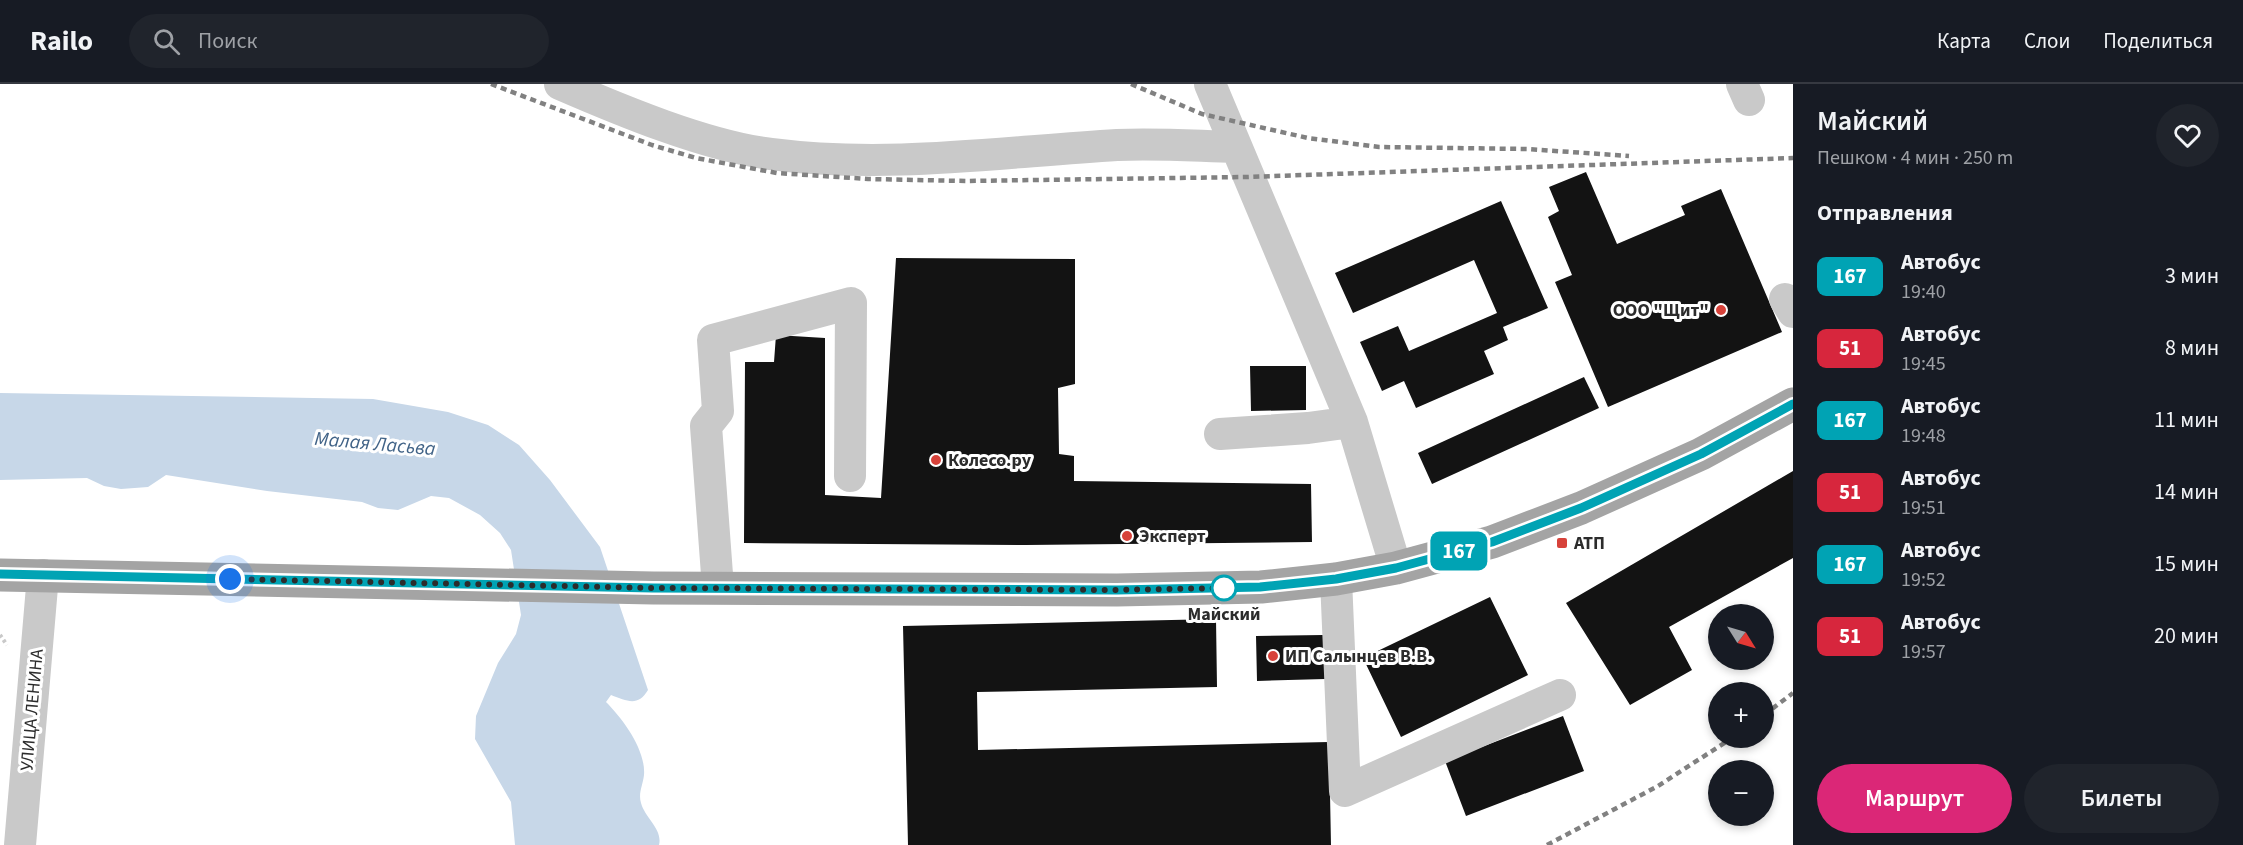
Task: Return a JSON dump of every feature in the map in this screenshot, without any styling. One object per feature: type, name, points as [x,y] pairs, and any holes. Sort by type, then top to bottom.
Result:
[{"type":"main road","points":[[0,574],[653,588],[1117,590],[1260,587],[1336,579],[1396,568],[1492,542],[1581,508],[1701,454],[1793,404]]},
{"type":"street","points":[[560,84],[716,142],[769,154],[858,162],[898,162],[1117,145],[1235,147]]},
{"type":"street","points":[[1210,84],[1352,422],[1396,568]]},
{"type":"street","points":[[718,588],[706,426],[718,411],[713,340],[851,303],[850,476]]},
{"type":"street","points":[[1220,434],[1308,428],[1352,422]]},
{"type":"street","name":"УЛИЦА ЛЕНИНА","points":[[20,845],[43,575]]},
{"type":"street","points":[[1336,579],[1345,791],[1560,695]]},
{"type":"water","name":"Малая Ласьва","points":[[0,393],[373,399],[448,412],[488,425],[519,445],[550,480],[600,547],[648,690],[636,701],[627,701],[611,695],[606,702],[626,726],[641,755],[644,775],[640,799],[656,829],[660,839],[659,845],[515,845],[511,802],[475,739],[476,716],[498,663],[516,634],[521,615],[511,550],[500,533],[480,515],[449,498],[431,496],[398,510],[378,508],[362,502],[267,491],[166,475],[148,487],[121,489],[104,486],[87,478],[0,480]]},
{"type":"building","points":[[1586,172],[1617,244],[1685,215],[1681,206],[1721,189],[1782,332],[1608,407],[1555,282],[1572,275],[1548,217],[1559,211],[1549,187]]},
{"type":"building","points":[[1501,201],[1548,308],[1503,327],[1508,340],[1484,351],[1494,374],[1416,408],[1404,381],[1382,391],[1360,342],[1398,326],[1409,351],[1497,313],[1474,260],[1353,313],[1335,273]]},
{"type":"building","points":[[896,258],[1075,259],[1075,384],[1058,388],[1059,454],[1074,456],[1074,481],[1311,484],[1312,542],[1026,545],[744,543],[745,362],[774,362],[776,335],[825,338],[825,495],[881,498]]},
{"type":"building","points":[[1250,366],[1306,366],[1306,410],[1251,411]]},
{"type":"building","points":[[1584,377],[1599,408],[1432,484],[1418,453]]},
{"type":"building","points":[[1793,471],[1793,558],[1669,627],[1692,670],[1630,705],[1566,603]]},
{"type":"building","points":[[1490,597],[1528,675],[1401,737],[1363,658]]},
{"type":"building","points":[[1216,619],[1217,687],[977,692],[978,750],[1329,742],[1331,845],[908,845],[903,626]]},
{"type":"building","points":[[1324,635],[1325,679],[1257,681],[1256,636]]},
{"type":"building","points":[[1563,716],[1584,771],[1466,816],[1445,761]]},
{"type":"railway","points":[[491,84],[652,145],[696,158],[777,173],[868,179],[966,181],[1247,177],[1793,158]]},
{"type":"railway","points":[[1131,84],[1202,114],[1308,138],[1379,147],[1527,149],[1629,156]]},
{"type":"railway","points":[[1774,707],[1793,693]]},
{"type":"railway","points":[[1547,845],[1658,786],[1717,748]]},
{"type":"bus line","name":"167","points":[[0,574],[653,588],[1117,590],[1260,587],[1336,579],[1396,568],[1492,542],[1581,508],[1701,454],[1793,404]]},
{"type":"place","name":"ООО \"Щит\"","points":[[1721,310]]},
{"type":"place","name":"Колесо.ру","points":[[936,460]]},
{"type":"place","name":"Эксперт","points":[[1127,536]]},
{"type":"place","name":"АТП","points":[[1562,543]]},
{"type":"place","name":"Майский","points":[[1224,588]]},
{"type":"place","name":"ИП Салынцев В.В.","points":[[1273,656]]},
{"type":"route","points":[[230,579],[653,588],[1117,590],[1224,588]]}]
